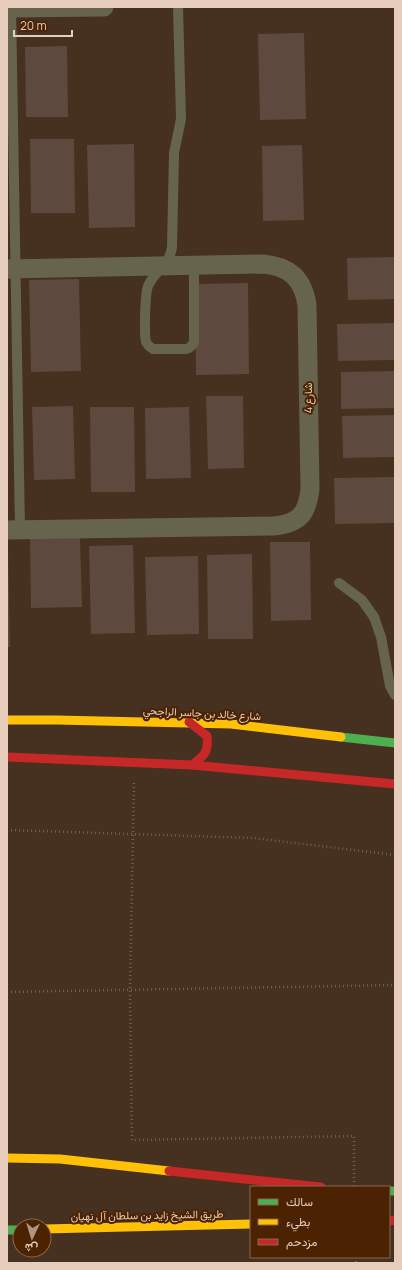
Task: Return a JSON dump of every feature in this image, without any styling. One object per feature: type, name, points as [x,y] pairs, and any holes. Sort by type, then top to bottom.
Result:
[{"type":"main road","name":"شارع خالد بن جاسر الراجحي","points":[[7,720],[189,722],[231,724],[395,742]]},
{"type":"main road","points":[[189,722],[207,736],[208,746],[205,756],[192,765]]},
{"type":"main road","points":[[7,757],[192,765],[395,784]]},
{"type":"main road","points":[[7,1158],[60,1159],[312,1186]]},
{"type":"main road","name":"طريق الشيخ زايد بن سلطان آل نهيان","points":[[52,1229],[250,1224]]},
{"type":"street","points":[[10,8],[104,7]]},
{"type":"street","name":"شارع 4","points":[[11,269],[274,264],[284,268],[294,275],[301,284],[307,305],[310,489],[308,504],[301,516],[288,524],[274,526],[13,530]]},
{"type":"lane","points":[[178,7],[181,119],[174,153],[172,246],[170,257],[152,279],[145,296],[146,339],[149,346],[153,349],[186,349],[194,343],[194,265]]},
{"type":"lane","points":[[10,8],[13,530]]},
{"type":"lane","points":[[339,583],[362,600],[374,617],[382,637],[390,686],[395,695]]},
{"type":"path","points":[[134,762],[130,989],[132,1140],[354,1136],[354,1186]]},
{"type":"path","points":[[7,830],[253,838],[395,855]]},
{"type":"path","points":[[7,992],[395,985]]},
{"type":"building","points":[[304,33],[306,119],[260,120],[258,34]]},
{"type":"building","points":[[67,46],[68,117],[26,117],[25,47]]},
{"type":"building","points":[[30,139],[74,139],[75,213],[31,213]]},
{"type":"building","points":[[134,144],[135,227],[89,228],[87,145]]},
{"type":"building","points":[[302,145],[304,220],[263,221],[262,146]]},
{"type":"building","points":[[395,257],[395,299],[348,300],[347,258]]},
{"type":"building","points":[[79,279],[81,371],[31,372],[29,280]]},
{"type":"building","points":[[248,283],[249,374],[196,375],[195,284]]},
{"type":"building","points":[[395,323],[395,360],[338,361],[337,324]]},
{"type":"building","points":[[395,371],[395,408],[341,409],[341,372]]},
{"type":"building","points":[[206,396],[243,396],[244,468],[208,469]]},
{"type":"building","points":[[73,406],[75,479],[34,480],[32,407]]},
{"type":"building","points":[[90,407],[134,407],[135,492],[91,492]]},
{"type":"building","points":[[189,407],[191,478],[146,479],[145,408]]},
{"type":"building","points":[[395,415],[395,457],[343,458],[342,416]]},
{"type":"building","points":[[395,477],[395,523],[335,524],[334,478]]},
{"type":"building","points":[[80,538],[82,607],[31,608],[30,539]]},
{"type":"building","points":[[270,542],[310,542],[311,620],[271,621]]},
{"type":"building","points":[[133,545],[135,633],[91,634],[89,546]]},
{"type":"building","points":[[8,549],[10,647],[7,647]]},
{"type":"building","points":[[252,554],[253,639],[208,639],[207,555]]},
{"type":"building","points":[[198,556],[199,634],[147,635],[145,557]]},
{"type":"traffic: fast","points":[[341,737],[395,743]]},
{"type":"traffic: fast","points":[[390,1191],[395,1191]]},
{"type":"traffic: fast","points":[[7,1230],[12,1230]]},
{"type":"traffic: slow","points":[[7,720],[231,724],[341,737]]},
{"type":"traffic: slow","points":[[7,1158],[60,1159],[169,1171]]},
{"type":"traffic: slow","points":[[52,1229],[250,1224]]},
{"type":"traffic: jam","points":[[189,722],[207,736],[205,753],[192,765]]},
{"type":"traffic: jam","points":[[7,757],[192,765],[395,784]]},
{"type":"traffic: jam","points":[[169,1171],[312,1186]]},
{"type":"traffic: jam","points":[[390,1221],[395,1220]]}]
